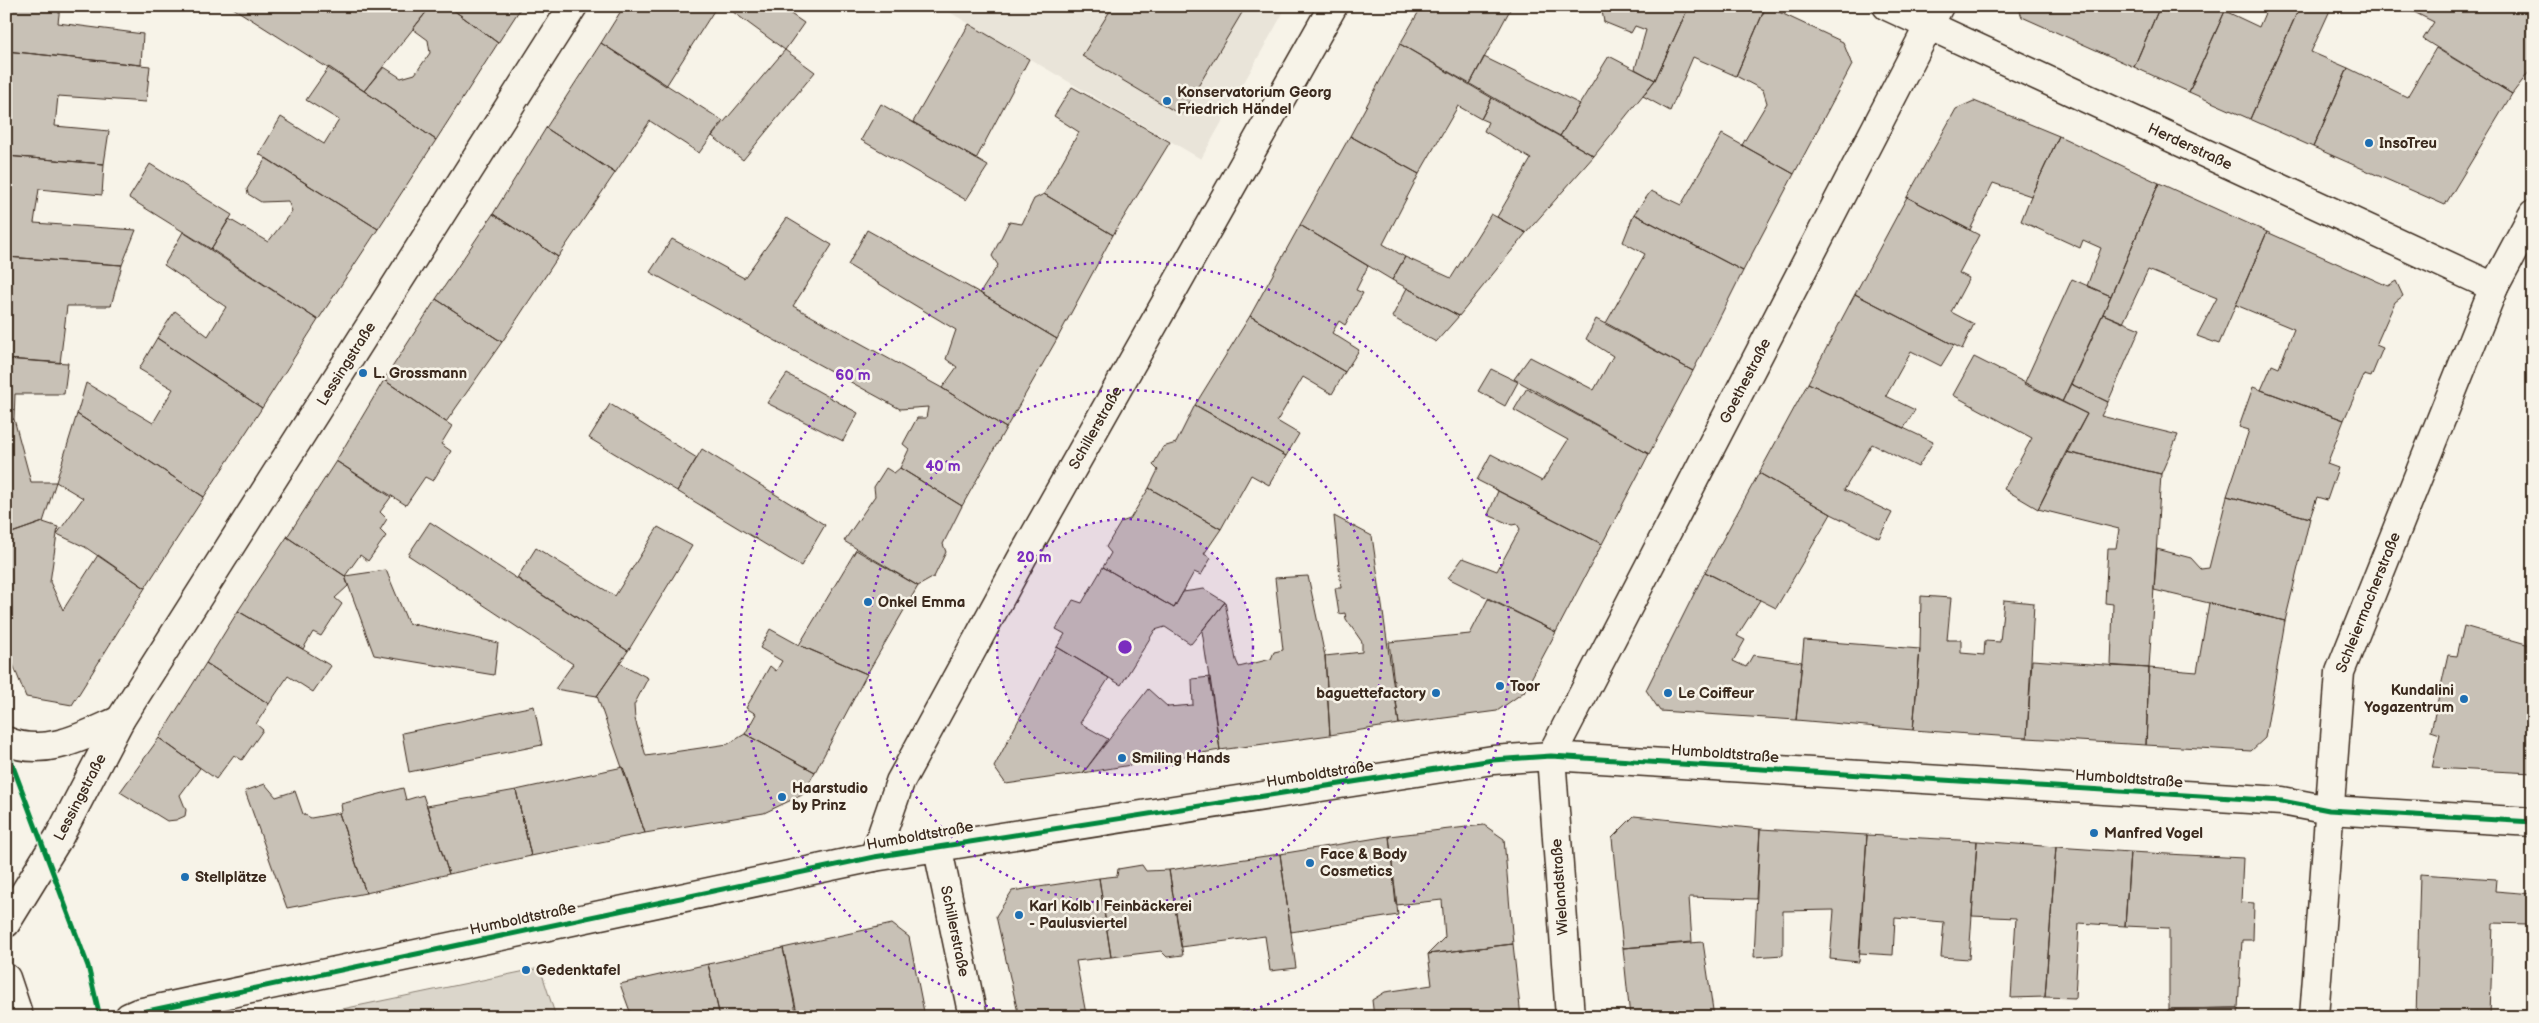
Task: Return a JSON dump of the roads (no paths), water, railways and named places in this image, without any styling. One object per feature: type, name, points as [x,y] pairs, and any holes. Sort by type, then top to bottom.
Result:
[{"type":"street","name":"Lessingstraße","points":[[6,923],[59,837],[120,720],[573,6]]},
{"type":"street","name":"Schillerstraße","points":[[874,857],[900,782],[1023,556],[1333,6]]},
{"type":"street","name":"Herderstraße","points":[[1887,6],[1934,16],[2494,287]]},
{"type":"street","name":"Goethestraße","points":[[1551,756],[1934,16]]},
{"type":"street","name":"Schleiermacherstraße","points":[[2314,1017],[2340,672],[2494,287],[2533,214]]},
{"type":"street","name":"Lessingstraße","points":[[6,741],[20,747],[42,748],[79,738],[120,720]]},
{"type":"street","name":"Humboldtstraße","points":[[129,1017],[138,1013],[937,845],[1494,760],[1551,756],[2282,801],[2329,810],[2533,822]]},
{"type":"street","name":"Wielandstraße","points":[[1551,756],[1570,1017]]},
{"type":"street","name":"Schillerstraße","points":[[937,845],[973,1017]]},
{"type":"street","points":[[6,978],[19,1017]]},
{"type":"place","name":"Konservatorium Georg Friedrich Händel","points":[[1167,101]]},
{"type":"place","name":"InsoTreu","points":[[2369,143]]},
{"type":"place","name":"L. Grossmann","points":[[363,373]]},
{"type":"place","name":"Onkel Emma","points":[[868,602]]},
{"type":"place","name":"Toor","points":[[1500,686]]},
{"type":"place","name":"baguettefactory","points":[[1436,693]]},
{"type":"place","name":"Le Coiffeur","points":[[1668,693]]},
{"type":"place","name":"Kundalini Yogazentrum","points":[[2464,699]]},
{"type":"place","name":"Smiling Hands","points":[[1122,758]]},
{"type":"place","name":"Haarstudio by Prinz","points":[[782,797]]},
{"type":"place","name":"Manfred Vogel","points":[[2094,833]]},
{"type":"place","name":"Face & Body Cosmetics","points":[[1310,863]]},
{"type":"place","name":"Stellplätze","points":[[185,877]]},
{"type":"place","name":"Karl Kolb | Feinbäckerei - Paulusviertel","points":[[1019,915]]},
{"type":"place","name":"Gedenktafel","points":[[526,970]]}]
